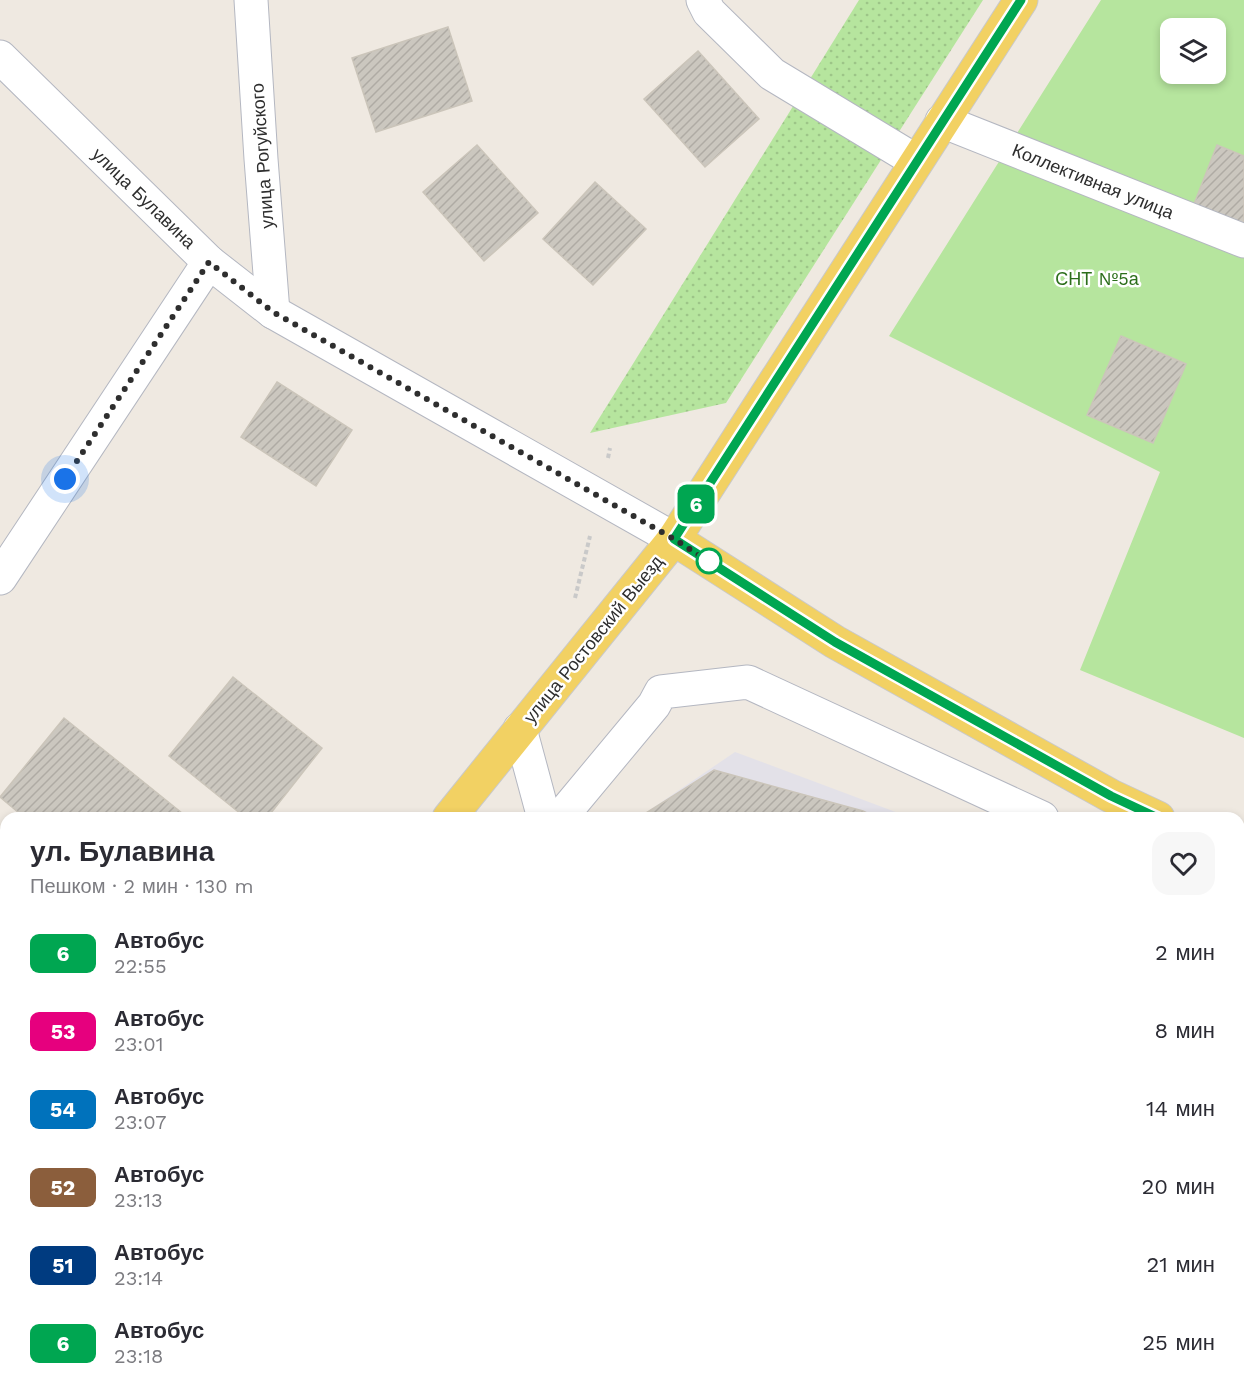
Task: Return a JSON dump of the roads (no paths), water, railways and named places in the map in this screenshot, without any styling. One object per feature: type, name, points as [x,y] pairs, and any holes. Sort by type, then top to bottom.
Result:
[{"type":"main road","name":"улица Ростовский Выезд","points":[[454,812],[674,539],[1021,0]]},
{"type":"main road","points":[[674,539],[835,642],[1111,796],[1145,812]]},
{"type":"street","name":"улица Рогуйского","points":[[251,0],[273,312]]},
{"type":"street","points":[[703,0],[709,12],[772,74],[916,161]]},
{"type":"street","name":"улица Булавина","points":[[0,57],[209,262],[273,312],[674,539]]},
{"type":"street","name":"Коллективная улица","points":[[942,121],[1244,241]]},
{"type":"street","points":[[0,578],[209,262]]},
{"type":"street","points":[[565,812],[654,705],[661,692],[748,682],[1029,812]]},
{"type":"street","points":[[520,729],[542,812]]},
{"type":"park label","name":"СНТ №5а","points":[[1097,278]]}]
